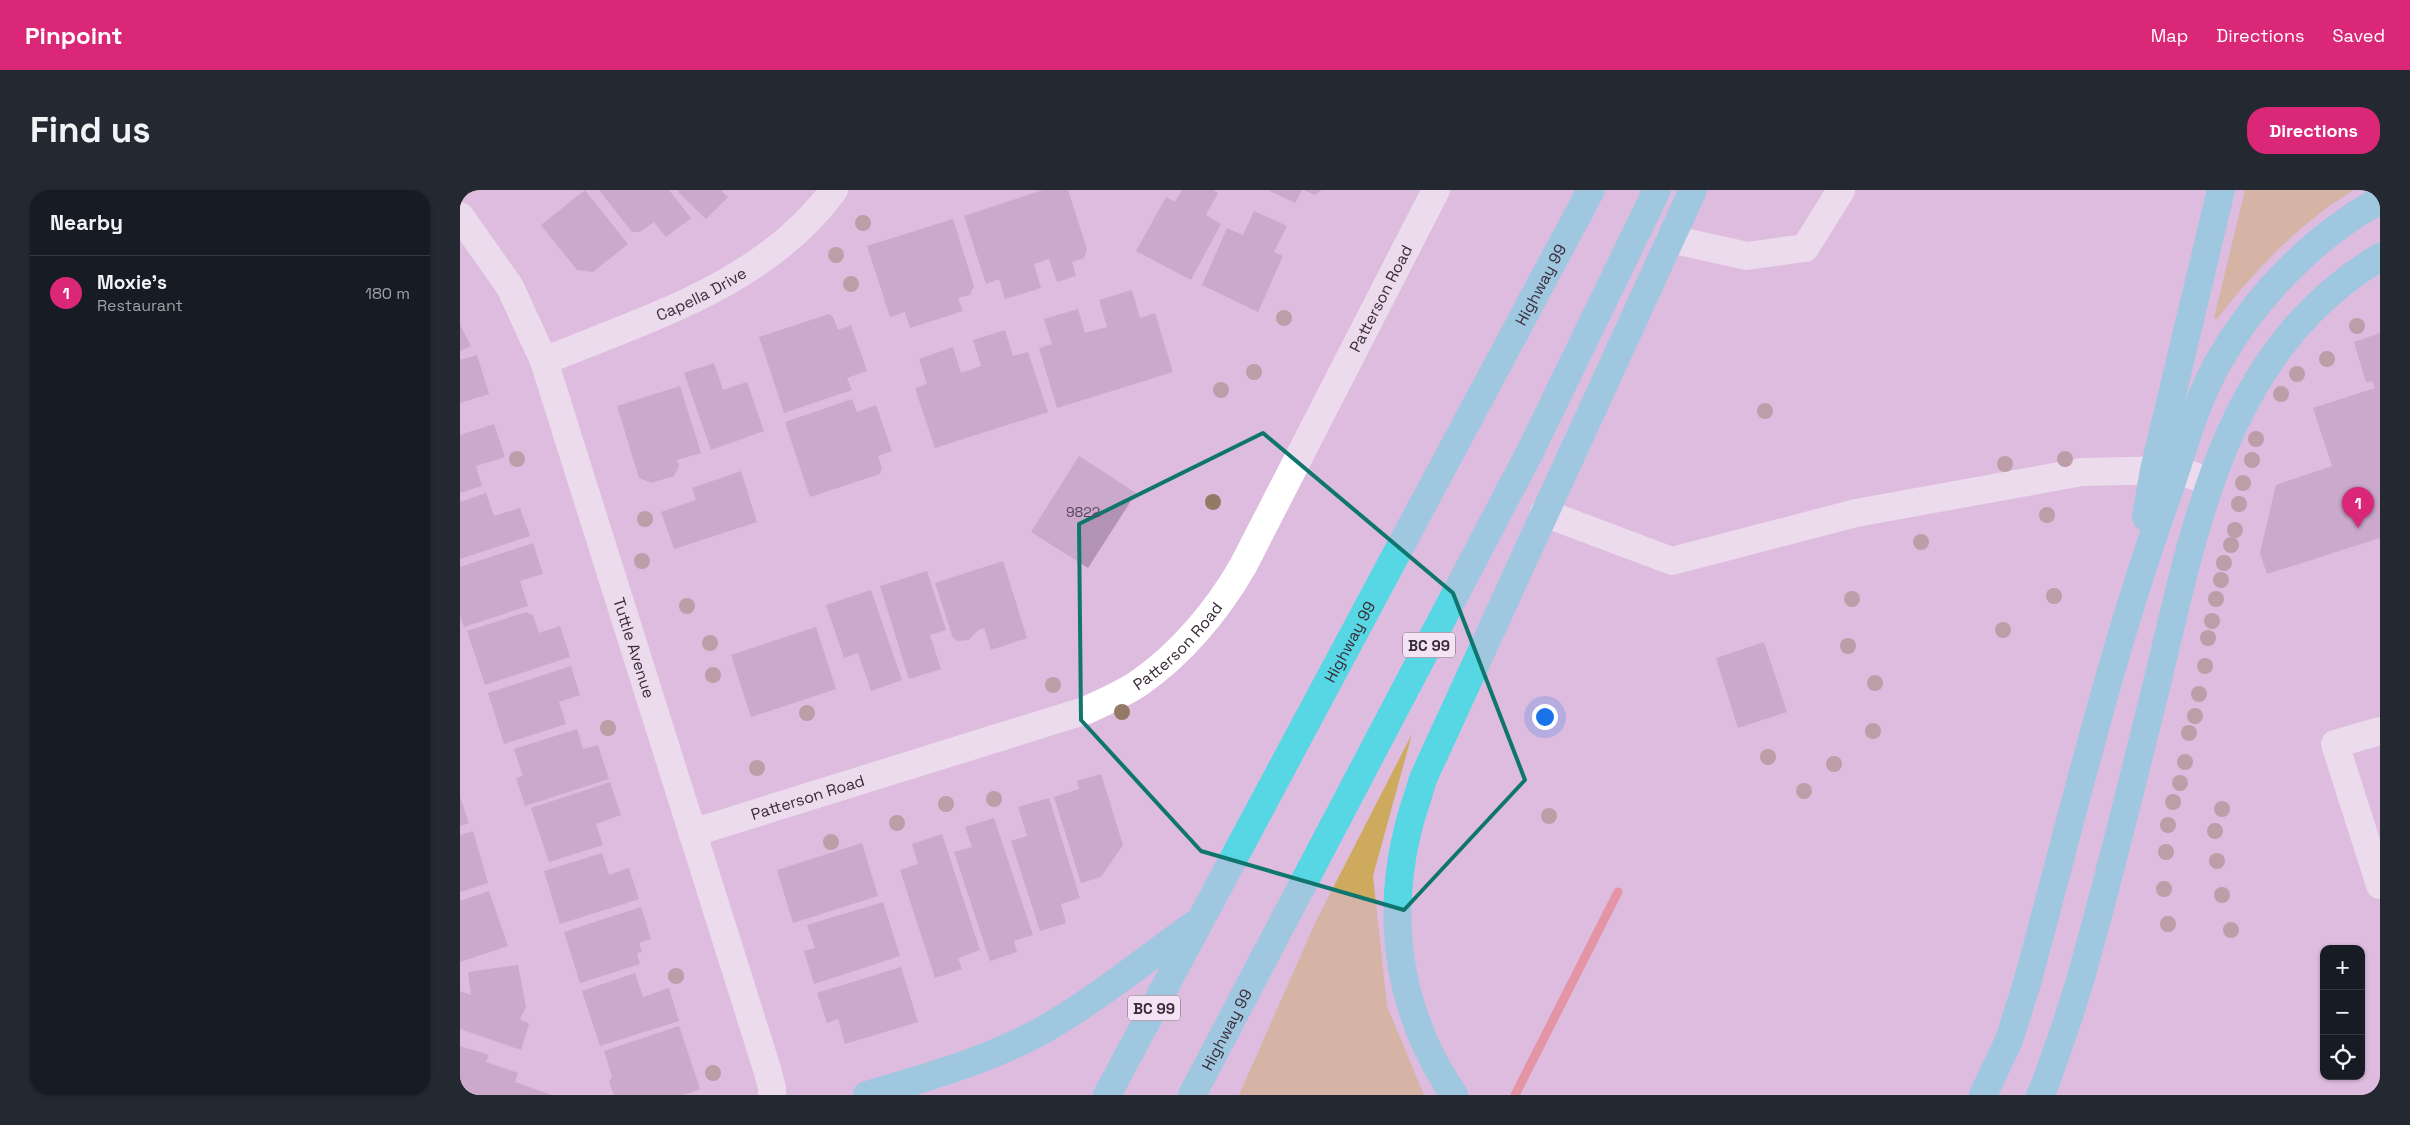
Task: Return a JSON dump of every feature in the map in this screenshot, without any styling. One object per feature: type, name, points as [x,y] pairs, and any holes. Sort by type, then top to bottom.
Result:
[{"type":"highway","name":"Highway 99","points":[[1107,1095],[1591,190]]},
{"type":"highway","name":"Highway 99","points":[[1192,1095],[1532,450],[1656,190]]},
{"type":"highway","points":[[1454,1095],[1434,1066],[1410,1007],[1398,952],[1398,894],[1407,834],[1423,779],[1693,190]]},
{"type":"highway","points":[[1983,1095],[2009,1040],[2027,983],[2135,586],[2165,470],[2221,190]]},
{"type":"highway","points":[[2165,470],[2211,379],[2239,329],[2271,288],[2330,233],[2380,200]]},
{"type":"highway","points":[[2040,1095],[2072,1010],[2118,842],[2173,615],[2209,481],[2236,416],[2262,370],[2293,329],[2329,293],[2380,256]]},
{"type":"highway","points":[[868,1095],[1001,1051],[1045,1029],[1200,921]]},
{"type":"street","name":"Capella Drive","points":[[544,361],[717,289],[763,261],[834,190]]},
{"type":"street","name":"Patterson Road","points":[[692,834],[1087,710],[1138,684],[1184,646],[1231,586],[1243,566],[1436,190]]},
{"type":"street","points":[[1670,239],[1747,256],[1805,248],[1841,190]]},
{"type":"street","name":"Tuttle Avenue","points":[[460,216],[510,288],[544,361],[767,1070],[772,1095]]},
{"type":"street","points":[[1544,513],[1672,561],[1856,513],[2082,472],[2165,470],[2209,481]]},
{"type":"street","points":[[2380,731],[2335,744],[2380,885]]},
{"type":"highlighted area","points":[[1263,433],[1453,593],[1525,780],[1404,910],[1201,851],[1081,720],[1079,524]]},
{"type":"shaded area","points":[[2245,190],[2354,190],[2315,217],[2280,248],[2247,282],[2217,319],[2214,318]]},
{"type":"shaded area","points":[[1412,734],[1373,876],[1387,1006],[1424,1095],[1239,1095],[1316,921]]},
{"type":"building","points":[[585,190],[628,244],[593,272],[577,270],[541,225]]},
{"type":"building","points":[[599,190],[669,190],[691,218],[666,237],[654,222],[640,232],[632,232]]},
{"type":"building","points":[[679,190],[721,190],[728,197],[706,219],[678,192]]},
{"type":"building","points":[[1043,190],[1068,190],[1087,249],[1084,258],[1072,262],[1076,276],[1057,282],[1049,259],[1034,264],[1041,288],[1005,299],[999,279],[986,284],[964,216]]},
{"type":"building","points":[[1182,190],[1213,190],[1218,193],[1206,215],[1221,224],[1191,280],[1136,251],[1166,197],[1175,202]]},
{"type":"building","points":[[1268,190],[1302,190],[1295,203]]},
{"type":"building","points":[[1304,190],[1322,190],[1314,195]]},
{"type":"building","points":[[1254,211],[1287,226],[1274,252],[1283,256],[1258,312],[1202,285],[1227,228],[1243,235]]},
{"type":"building","points":[[953,219],[974,286],[970,295],[958,298],[963,311],[910,328],[905,312],[890,317],[867,246]]},
{"type":"building","points":[[1132,290],[1140,318],[1155,313],[1173,372],[1057,408],[1039,348],[1052,344],[1044,319],[1078,309],[1085,333],[1107,327],[1099,300]]},
{"type":"building","points":[[829,314],[833,317],[838,330],[851,325],[867,371],[847,378],[852,390],[784,413],[759,337]]},
{"type":"building","points":[[460,325],[471,346],[460,351]]},
{"type":"building","points":[[1005,330],[1013,356],[1028,352],[1048,412],[935,448],[915,388],[927,384],[919,359],[953,347],[961,373],[981,366],[973,340]]},
{"type":"building","points":[[2380,333],[2380,538],[2267,574],[2260,553],[2276,485],[2332,466],[2313,408],[2375,388],[2372,381],[2366,382],[2354,342]]},
{"type":"building","points":[[477,355],[489,394],[460,403],[460,360]]},
{"type":"building","points":[[714,363],[723,390],[747,382],[764,431],[711,450],[684,373]]},
{"type":"building","points":[[680,386],[701,453],[677,460],[679,466],[674,476],[651,483],[639,478],[617,406]]},
{"type":"building","points":[[852,399],[857,412],[876,405],[892,451],[878,456],[882,469],[880,474],[810,497],[785,422]]},
{"type":"building","points":[[494,424],[505,457],[476,466],[482,486],[460,493],[460,435]]},
{"type":"building","points":[[1079,456],[1136,493],[1088,568],[1031,532]]},
{"type":"building","points":[[741,471],[757,522],[674,549],[661,512],[696,500],[692,488]]},
{"type":"building","points":[[486,493],[494,516],[520,508],[530,536],[460,559],[460,502]]},
{"type":"building","points":[[533,543],[543,574],[520,581],[528,606],[464,627],[460,615],[460,567]]},
{"type":"building","points":[[1003,561],[1027,638],[991,650],[984,628],[978,630],[969,640],[958,641],[953,638],[935,583]]},
{"type":"building","points":[[927,571],[946,630],[930,635],[941,669],[909,679],[880,586]]},
{"type":"building","points":[[871,590],[902,680],[871,691],[858,653],[844,658],[826,605]]},
{"type":"building","points":[[526,612],[533,615],[539,633],[560,626],[570,657],[485,685],[467,631]]},
{"type":"building","points":[[816,627],[836,689],[751,717],[731,655]]},
{"type":"building","points":[[1764,642],[1787,712],[1738,728],[1716,658]]},
{"type":"building","points":[[571,666],[580,695],[559,702],[566,724],[504,744],[488,693]]},
{"type":"building","points":[[577,729],[583,749],[598,745],[609,779],[525,806],[516,778],[523,776],[514,749]]},
{"type":"building","points":[[1101,774],[1123,845],[1101,877],[1081,883],[1054,797],[1079,789],[1077,781]]},
{"type":"building","points":[[610,782],[621,815],[596,824],[603,845],[549,862],[531,808]]},
{"type":"building","points":[[460,797],[469,823],[460,826]]},
{"type":"building","points":[[1049,798],[1080,898],[1061,904],[1066,923],[1040,931],[1011,841],[1027,836],[1018,807]]},
{"type":"building","points":[[994,818],[1033,935],[1014,941],[1017,952],[990,961],[954,852],[972,847],[965,827]]},
{"type":"building","points":[[473,831],[488,883],[460,892],[460,835]]},
{"type":"building","points":[[942,834],[980,950],[958,958],[962,969],[935,978],[900,870],[918,864],[912,844]]},
{"type":"building","points":[[862,843],[878,896],[793,923],[777,870]]},
{"type":"building","points":[[602,853],[609,875],[629,868],[639,899],[560,924],[544,871]]},
{"type":"building","points":[[489,891],[508,946],[460,962],[460,901]]},
{"type":"building","points":[[883,902],[900,956],[814,984],[804,951],[815,948],[807,925]]},
{"type":"building","points":[[641,907],[651,939],[639,943],[642,952],[637,953],[640,964],[580,983],[564,932]]},
{"type":"building","points":[[518,965],[526,1007],[520,1019],[529,1024],[521,1050],[460,1029],[460,991],[471,995],[468,972]]},
{"type":"building","points":[[901,967],[918,1022],[845,1044],[838,1019],[827,1023],[817,993]]},
{"type":"building","points":[[635,973],[643,997],[669,988],[679,1021],[600,1046],[582,991]]},
{"type":"building","points":[[679,1026],[700,1089],[683,1095],[614,1095],[609,1082],[612,1077],[604,1051]]},
{"type":"building","points":[[460,1046],[489,1055],[486,1062],[518,1073],[515,1082],[552,1095],[460,1095]]},
{"type":"waterway","points":[[1515,1095],[1618,892]]},
{"type":"place","name":"Moxie's","points":[[2358,528]]}]
